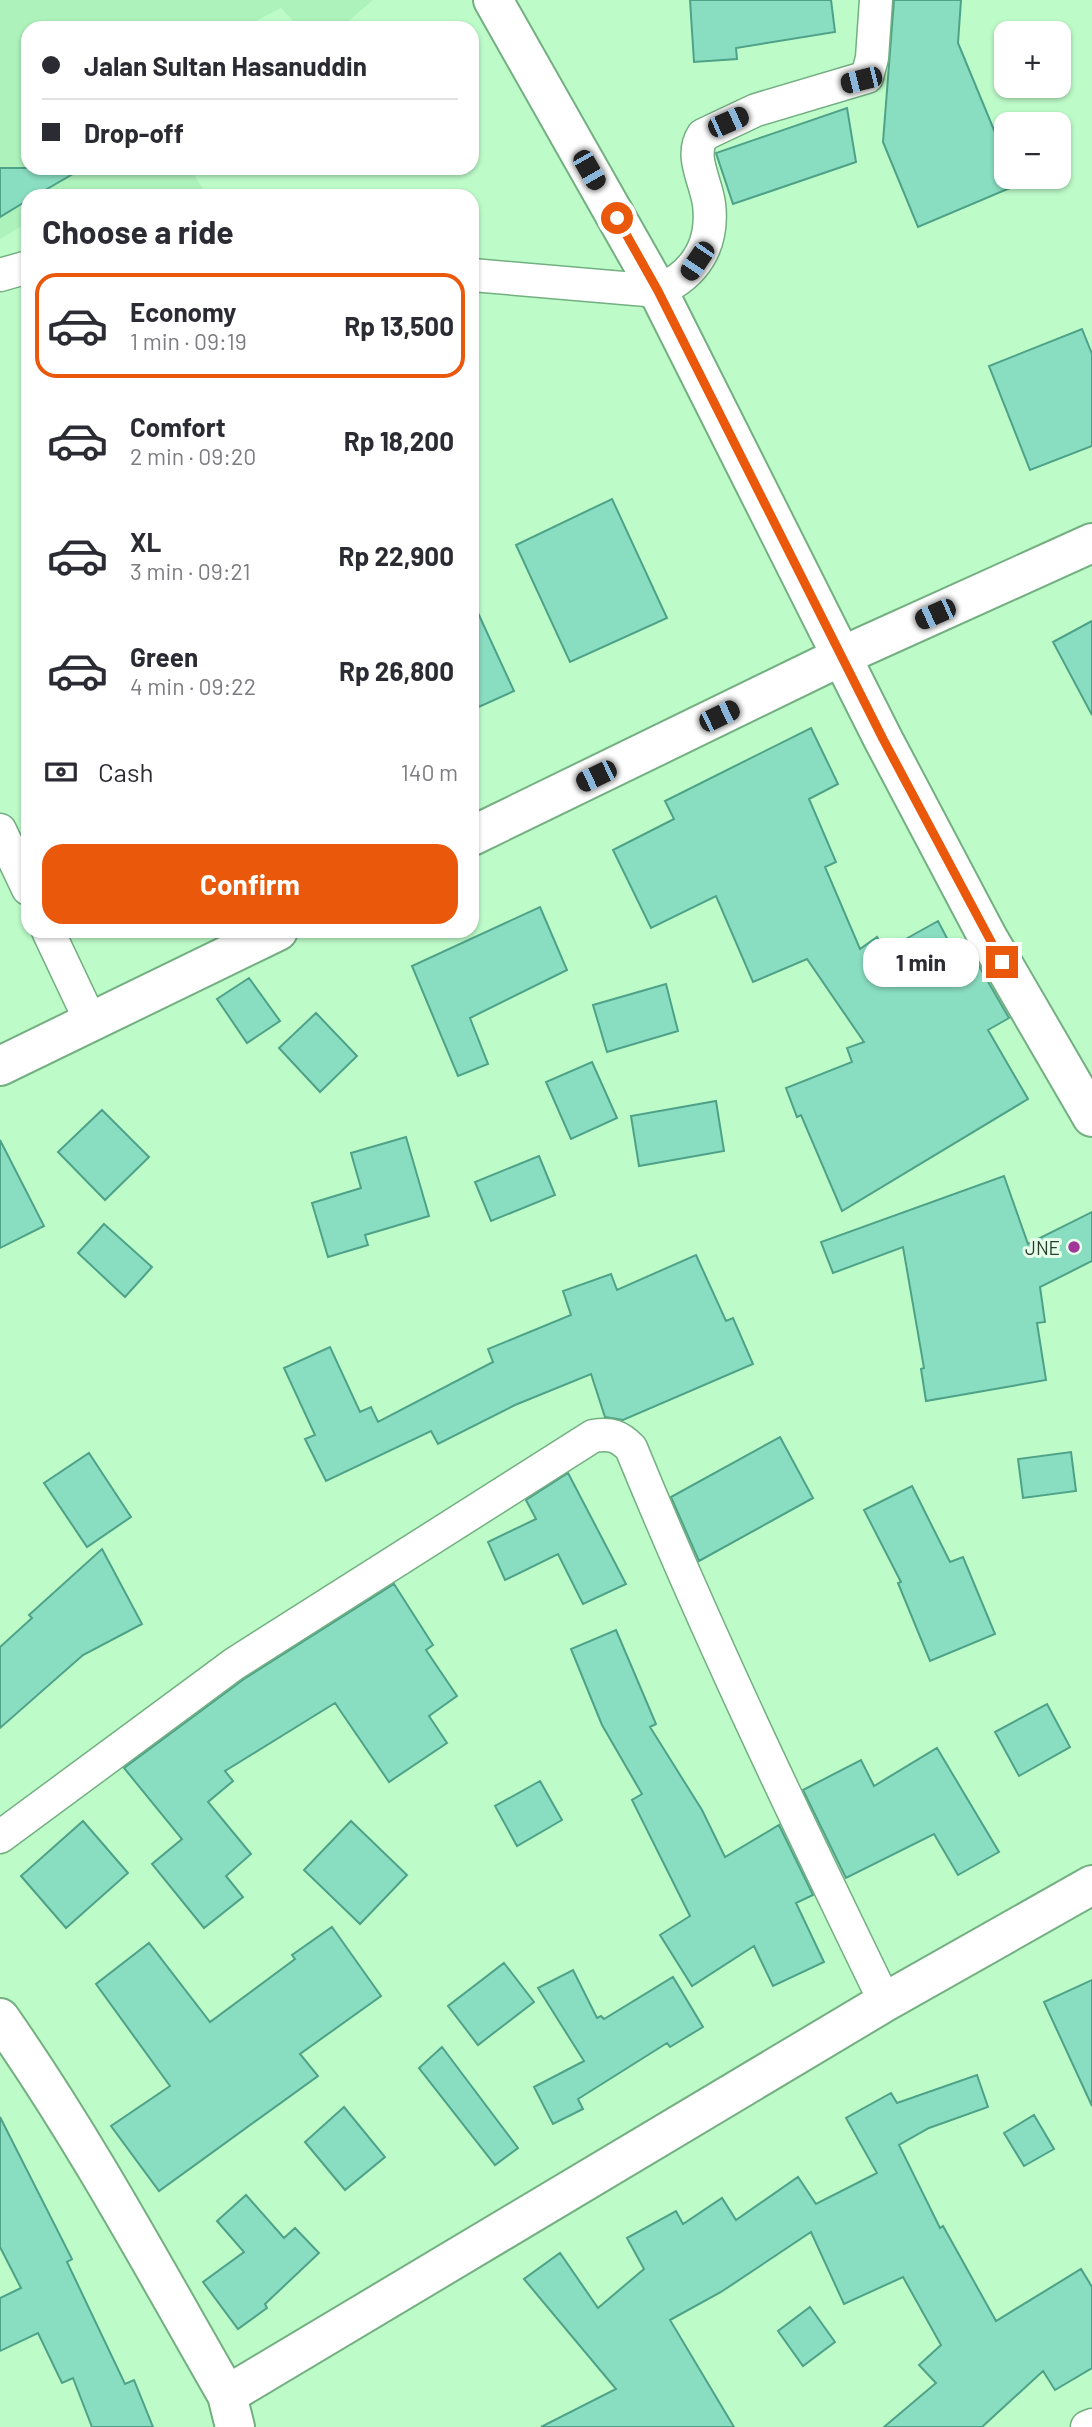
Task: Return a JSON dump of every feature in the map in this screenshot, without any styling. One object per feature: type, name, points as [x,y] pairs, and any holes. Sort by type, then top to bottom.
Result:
[{"type":"street","points":[[493,0],[658,291],[988,939],[1092,1116]]},
{"type":"street","points":[[479,276],[658,291],[680,281],[688,273],[709,231],[709,203],[697,159],[698,142],[703,135],[756,110],[867,77],[872,58],[876,0]]},
{"type":"street","points":[[0,275],[21,269]]},
{"type":"street","points":[[479,833],[842,656],[1092,543]]},
{"type":"street","points":[[0,830],[21,874]]},
{"type":"street","points":[[51,938],[91,1022]]},
{"type":"street","points":[[0,1066],[264,938]]},
{"type":"street","points":[[0,1837],[234,1664],[593,1436],[619,1436],[631,1448],[675,1555],[802,1833],[885,2002]]},
{"type":"street","points":[[0,2018],[29,2060],[125,2219],[231,2411],[885,2002],[1092,1885]]},
{"type":"street","points":[[1087,2427],[1092,2425]]},
{"type":"shaded area","points":[[0,0],[373,0],[348,21],[293,21],[281,8],[256,21],[21,21],[21,175],[194,175],[203,189],[21,189],[21,226],[0,239]]},
{"type":"building","points":[[690,0],[831,0],[835,32],[736,48],[737,59],[694,62]]},
{"type":"building","points":[[894,0],[961,0],[958,43],[994,130],[994,189],[1008,189],[918,227],[883,142]]},
{"type":"building","points":[[847,108],[856,162],[733,204],[716,153]]},
{"type":"building","points":[[0,168],[21,168],[21,175],[71,175],[47,189],[21,189],[21,204],[0,217]]},
{"type":"building","points":[[1082,329],[1092,354],[1092,446],[1030,470],[989,366]]},
{"type":"building","points":[[612,499],[667,618],[570,662],[516,545]]},
{"type":"building","points":[[479,615],[514,691],[479,707]]},
{"type":"building","points":[[1092,621],[1092,715],[1053,642]]},
{"type":"building","points":[[811,728],[838,784],[809,799],[836,862],[825,867],[860,949],[877,937],[886,950],[938,921],[959,961],[972,954],[1009,1018],[988,1030],[1028,1099],[842,1211],[801,1115],[797,1117],[786,1088],[852,1062],[847,1048],[864,1042],[807,959],[753,982],[716,896],[651,928],[613,850],[674,819],[665,801]]},
{"type":"building","points":[[540,907],[567,970],[470,1018],[488,1064],[458,1076],[412,966],[473,938],[479,938],[479,935]]},
{"type":"building","points":[[249,978],[280,1021],[247,1043],[217,999]]},
{"type":"building","points":[[666,984],[678,1031],[607,1052],[593,1005]]},
{"type":"building","points":[[316,1013],[357,1056],[320,1092],[279,1048]]},
{"type":"building","points":[[592,1062],[617,1118],[571,1139],[546,1082]]},
{"type":"building","points":[[716,1101],[724,1151],[639,1166],[631,1116]]},
{"type":"building","points":[[102,1110],[149,1157],[105,1200],[58,1152]]},
{"type":"building","points":[[406,1137],[429,1216],[365,1235],[368,1245],[328,1257],[312,1203],[361,1188],[351,1153]]},
{"type":"building","points":[[0,1140],[44,1226],[0,1248]]},
{"type":"building","points":[[539,1156],[555,1195],[491,1221],[475,1182]]},
{"type":"building","points":[[1004,1176],[1028,1244],[1092,1212],[1092,1261],[1040,1287],[1045,1322],[1037,1323],[1046,1380],[926,1401],[921,1369],[924,1368],[903,1247],[833,1273],[821,1242]]},
{"type":"building","points":[[104,1224],[152,1267],[125,1297],[78,1253]]},
{"type":"building","points":[[696,1255],[726,1321],[733,1318],[753,1364],[623,1420],[605,1417],[591,1374],[515,1405],[438,1444],[431,1431],[326,1481],[305,1439],[315,1435],[284,1368],[330,1347],[360,1412],[371,1407],[378,1422],[493,1362],[488,1349],[571,1315],[563,1291],[611,1274],[617,1290]]},
{"type":"building","points":[[780,1437],[813,1498],[699,1561],[671,1497]]},
{"type":"building","points":[[1071,1452],[1076,1491],[1023,1498],[1018,1459]]},
{"type":"building","points":[[89,1453],[131,1517],[87,1547],[44,1483]]},
{"type":"building","points":[[568,1473],[626,1584],[583,1604],[558,1554],[505,1580],[488,1542],[536,1519],[526,1500]]},
{"type":"building","points":[[912,1486],[950,1562],[963,1557],[995,1634],[930,1661],[898,1583],[901,1582],[864,1510]]},
{"type":"building","points":[[102,1549],[142,1624],[83,1655],[0,1728],[0,1647],[32,1618],[29,1615]]},
{"type":"building","points":[[394,1584],[433,1645],[426,1650],[457,1696],[429,1716],[447,1743],[389,1782],[335,1703],[225,1771],[233,1781],[208,1802],[251,1854],[226,1876],[243,1897],[204,1928],[152,1864],[182,1839],[124,1768],[244,1679]]},
{"type":"building","points":[[616,1630],[656,1724],[650,1727],[702,1810],[725,1857],[779,1825],[813,1895],[796,1903],[824,1962],[773,1986],[754,1946],[692,1986],[660,1935],[690,1916],[632,1800],[642,1794],[602,1725],[571,1649]]},
{"type":"building","points":[[1047,1704],[1070,1747],[1019,1776],[995,1732]]},
{"type":"building","points":[[937,1748],[999,1852],[958,1875],[934,1834],[846,1878],[803,1790],[861,1760],[874,1786]]},
{"type":"building","points":[[540,1781],[562,1820],[517,1846],[495,1806]]},
{"type":"building","points":[[83,1821],[128,1873],[66,1928],[21,1876]]},
{"type":"building","points":[[351,1821],[407,1875],[360,1924],[304,1870]]},
{"type":"building","points":[[332,1927],[381,1996],[300,2054],[318,2076],[159,2191],[111,2126],[170,2086],[96,1984],[149,1943],[210,2022],[295,1959],[292,1955]]},
{"type":"building","points":[[504,1963],[534,2002],[478,2045],[448,2006]]},
{"type":"building","points":[[573,1970],[597,2018],[601,2016],[604,2019],[673,1977],[703,2027],[670,2047],[667,2043],[578,2099],[583,2109],[553,2124],[534,2087],[584,2061],[538,1988]]},
{"type":"building","points":[[1092,1980],[1092,2106],[1044,2002]]},
{"type":"building","points":[[442,2047],[518,2148],[495,2165],[419,2068]]},
{"type":"building","points":[[977,2075],[988,2107],[929,2128],[899,2145],[940,2228],[943,2226],[996,2321],[1081,2269],[1092,2287],[1092,2368],[1055,2390],[1043,2371],[982,2427],[884,2427],[936,2383],[919,2365],[941,2345],[903,2277],[844,2304],[811,2232],[721,2292],[670,2320],[734,2427],[541,2427],[616,2389],[524,2279],[560,2253],[598,2308],[644,2269],[627,2238],[676,2211],[683,2224],[722,2198],[736,2220],[798,2177],[816,2204],[877,2173],[846,2118],[891,2093],[897,2103]]},
{"type":"building","points":[[344,2107],[385,2157],[345,2190],[305,2142]]},
{"type":"building","points":[[1034,2115],[1054,2149],[1024,2166],[1004,2133]]},
{"type":"building","points":[[0,2117],[72,2259],[67,2262],[125,2384],[134,2380],[153,2427],[92,2427],[73,2378],[62,2383],[38,2333],[0,2351],[0,2298],[21,2288],[0,2247]]},
{"type":"building","points":[[246,2195],[284,2238],[295,2228],[319,2253],[265,2304],[267,2308],[238,2329],[203,2282],[244,2252],[217,2221]]},
{"type":"building","points":[[810,2307],[835,2342],[803,2366],[778,2331]]},
{"type":"place","name":"JNE","points":[[1074,1247]]},
{"type":"route","points":[[617,218],[658,291],[883,739],[1002,962]]}]
